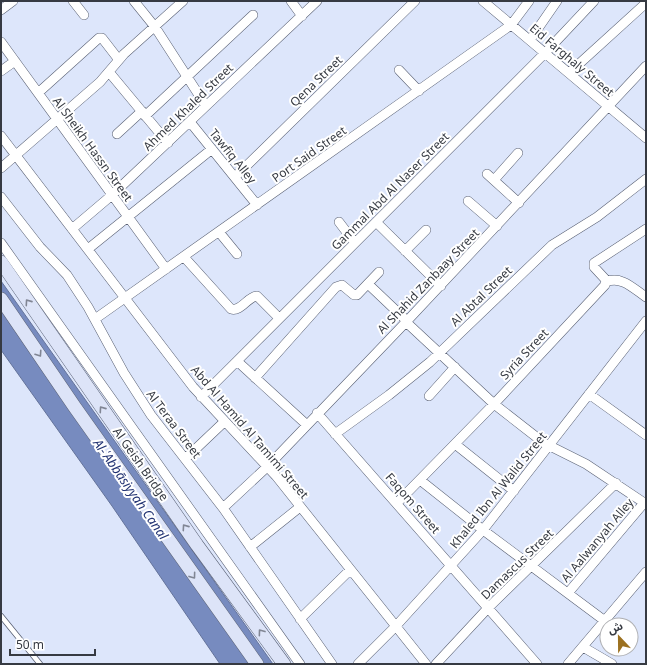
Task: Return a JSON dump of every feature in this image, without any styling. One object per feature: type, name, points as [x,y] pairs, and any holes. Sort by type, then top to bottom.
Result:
[{"type":"main road","name":"Al Geish Bridge","points":[[1,262],[197,545],[284,664]]},
{"type":"main road","name":"Al Geish Bridge","points":[[1,299],[79,413],[257,664]]},
{"type":"street","points":[[1,10],[13,1]]},
{"type":"street","points":[[73,1],[84,15]]},
{"type":"street","points":[[134,1],[155,27],[206,106]]},
{"type":"street","points":[[1,168],[58,120],[109,72],[119,60],[183,1]]},
{"type":"street","points":[[291,1],[302,16]]},
{"type":"street","name":"Ahmed Khaled Street","points":[[72,229],[112,195],[168,143],[317,1]]},
{"type":"street","name":"Qena Street","points":[[235,177],[415,1]]},
{"type":"street","name":"Eid Farghaly Street","points":[[483,1],[646,138]]},
{"type":"street","name":"Port Said Street","points":[[95,319],[511,25],[529,1]]},
{"type":"street","points":[[530,40],[557,1]]},
{"type":"street","name":"Gammal Abd Al Naser Street","points":[[201,397],[545,53],[594,1]]},
{"type":"street","points":[[569,73],[646,3]]},
{"type":"street","points":[[117,134],[187,77],[253,15]]},
{"type":"street","points":[[38,93],[99,38],[102,38],[119,60]]},
{"type":"street","name":"Al Sheikh Hassn Street","points":[[1,42],[166,269]]},
{"type":"street","points":[[1,71],[15,61]]},
{"type":"street","name":"Al Shahid Zanbaay Street","points":[[223,508],[267,467],[317,413],[407,322],[646,66]]},
{"type":"street","points":[[399,70],[419,91]]},
{"type":"street","points":[[109,72],[168,143]]},
{"type":"street","name":"Tawfiq Alley","points":[[190,122],[257,205]]},
{"type":"street","name":"Abd Al Hamid Al Tamimi Street","points":[[1,136],[201,397],[267,467],[426,664]]},
{"type":"street","points":[[88,249],[212,149]]},
{"type":"street","points":[[494,180],[518,153]]},
{"type":"street","points":[[487,174],[519,203]]},
{"type":"street","name":"Al Abtal Street","points":[[335,434],[389,395],[440,353],[552,245],[597,217],[646,179]]},
{"type":"street","name":"Al Teraa Street","points":[[1,197],[40,246],[64,271],[95,319],[137,394],[223,508],[332,664]]},
{"type":"street","points":[[468,201],[497,226]]},
{"type":"street","points":[[339,222],[355,242]]},
{"type":"street","points":[[376,222],[441,286]]},
{"type":"street","points":[[646,229],[594,263],[594,267],[606,282],[618,280],[646,297]]},
{"type":"street","points":[[405,251],[426,230]]},
{"type":"street","points":[[219,232],[237,254]]},
{"type":"street","points":[[1,243],[300,664]]},
{"type":"street","points":[[184,257],[231,309],[237,309],[253,296],[257,296],[279,318]]},
{"type":"street","points":[[255,378],[336,287],[342,285],[355,296],[379,272]]},
{"type":"street","name":"Syria Street","points":[[397,503],[494,404],[605,285],[606,282]]},
{"type":"street","points":[[368,284],[494,404],[550,446],[578,460],[616,483],[645,504]]},
{"type":"street","name":"Khaled Ibn Al Walid Street","points":[[358,664],[452,566],[483,530],[646,321]]},
{"type":"street","points":[[237,361],[307,424]]},
{"type":"street","points":[[429,396],[455,367]]},
{"type":"street","points":[[589,394],[646,435]]},
{"type":"street","name":"Faqom Street","points":[[317,413],[537,664]]},
{"type":"street","points":[[185,459],[224,422]]},
{"type":"street","points":[[455,444],[514,491]]},
{"type":"street","points":[[420,480],[483,530],[600,617]]},
{"type":"street","name":"Damascus Street","points":[[436,664],[488,608],[533,566],[616,483]]},
{"type":"street","name":"Al Aalwanyah Alley","points":[[568,593],[645,504]]},
{"type":"street","points":[[250,547],[300,507]]},
{"type":"street","points":[[300,619],[350,570]]},
{"type":"street","points":[[608,617],[646,572]]},
{"type":"street","points":[[568,664],[599,628]]},
{"type":"street","points":[[583,646],[612,664]]},
{"type":"lane","points":[[1,616],[40,664]]},
{"type":"water","name":"Al-ʿAbbāsiyyah Canal","points":[[1,281],[273,664],[220,664],[112,506],[1,350]]}]
